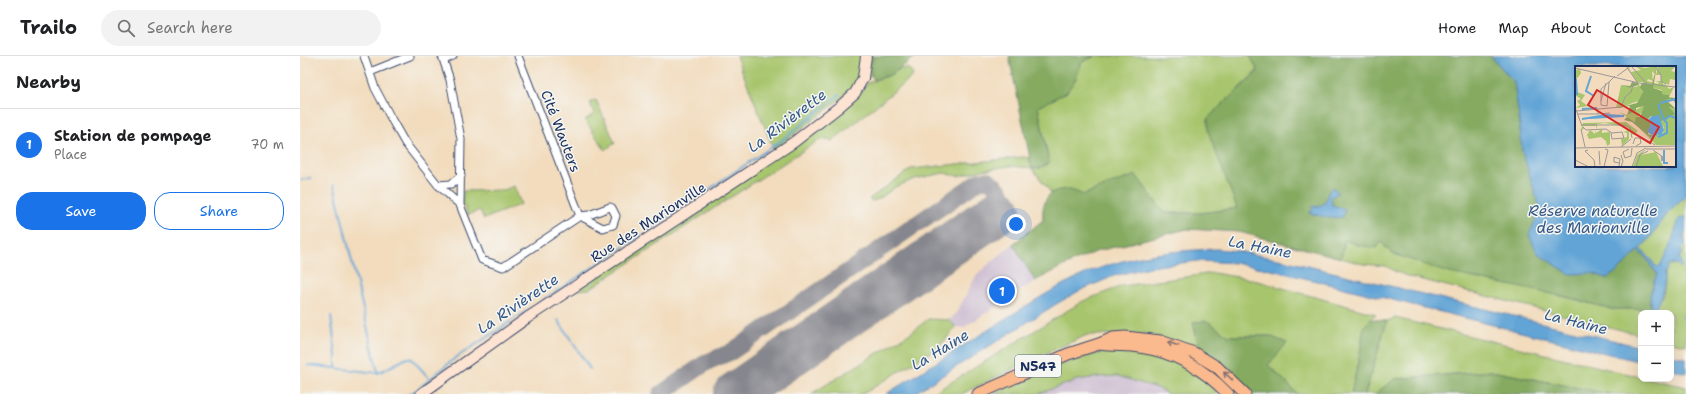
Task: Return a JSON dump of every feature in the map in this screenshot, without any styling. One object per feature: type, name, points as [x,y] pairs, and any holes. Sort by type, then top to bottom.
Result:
[{"type":"main road","name":"N547","points":[[978,394],[1062,356],[1113,338],[1125,337],[1149,339],[1173,344],[1194,353],[1208,360],[1245,394]]},
{"type":"main road","name":"N547","points":[[1099,344],[1139,347],[1174,356],[1206,374],[1228,394]]},
{"type":"street","points":[[364,56],[375,88],[405,143],[438,185],[460,205]]},
{"type":"street","points":[[370,72],[410,56]]},
{"type":"street","points":[[453,56],[443,58],[450,80],[461,139],[460,205],[482,260],[500,267],[505,266],[580,216],[589,215],[610,207],[616,216],[613,225],[606,228],[603,228],[580,216]]},
{"type":"street","name":"Cité Wauters","points":[[518,56],[580,216]]},
{"type":"street","name":"Rue des Marionville","points":[[421,394],[527,318],[794,142],[855,93],[863,78],[866,56]]},
{"type":"street","points":[[438,185],[450,184],[461,176]]},
{"type":"shaded area","points":[[1013,244],[1035,281],[963,328],[956,327],[949,320],[956,314],[977,274]]},
{"type":"shaded area","points":[[1091,355],[1197,372],[1218,394],[994,394],[1051,368]]},
{"type":"green space","points":[[736,56],[875,56],[871,59],[871,75],[774,150]]},
{"type":"green space","points":[[875,56],[917,56],[890,75],[874,80],[871,75],[871,59]]},
{"type":"green space","points":[[1009,56],[1095,56],[1082,62],[1076,78],[1067,92],[1038,107],[1049,163],[1041,168],[1032,168]]},
{"type":"green space","points":[[1095,56],[1250,56],[1258,70],[1208,118],[1209,131],[1237,208],[1201,213],[1164,213],[1099,188],[1084,195],[1068,190],[1060,190],[1051,193],[1032,168],[1049,162],[1038,107],[1067,92],[1076,78],[1082,62]]},
{"type":"green space","points":[[1250,56],[1491,56],[1514,82],[1522,150],[1540,209],[1530,235],[1570,274],[1592,273],[1607,278],[1619,270],[1638,251],[1657,274],[1650,295],[1651,309],[1611,309],[1566,297],[1445,272],[1391,253],[1381,242],[1376,248],[1358,245],[1345,240],[1341,258],[1239,232],[1187,229],[1098,251],[1072,262],[1035,281],[1013,244],[1043,220],[1043,207],[1047,197],[1056,191],[1071,190],[1084,195],[1136,175],[1164,213],[1201,213],[1237,208],[1208,131],[1208,118],[1258,71]],"holes":[[[1329,192],[1334,194],[1331,197],[1332,205],[1345,209],[1343,217],[1329,218],[1310,212],[1314,210],[1313,207],[1325,204]]]},
{"type":"green space","points":[[907,68],[911,71],[913,76],[832,141],[821,139],[589,289],[578,290],[857,98],[867,83],[890,75],[900,69]]},
{"type":"green space","points":[[596,100],[615,143],[605,150],[585,120],[594,114],[590,102]]},
{"type":"green space","points":[[1023,157],[1029,158],[1032,168],[1010,166],[982,170],[958,176],[944,173],[915,179],[895,187],[879,199],[872,201],[869,199],[911,169]]},
{"type":"green space","points":[[514,186],[521,204],[484,219],[480,210],[468,215],[462,203],[463,191],[504,190]]},
{"type":"green space","points":[[1686,196],[1686,217],[1679,219],[1671,243],[1660,267],[1655,266],[1650,258],[1640,249],[1668,213]]},
{"type":"green space","points":[[1685,226],[1686,345],[1674,343],[1674,310],[1654,310],[1657,302],[1663,295],[1665,272],[1668,265],[1679,264],[1681,262],[1679,258],[1681,249],[1685,245],[1683,235]]},
{"type":"green space","points":[[1345,240],[1358,245],[1381,242],[1611,309],[1652,310],[1638,310],[1638,334],[1411,277],[1396,272],[1386,266],[1363,264],[1341,258]]},
{"type":"green space","points":[[1213,273],[1250,279],[1376,314],[1364,326],[1351,394],[1298,394],[1268,365],[1286,343],[1269,336],[1229,336],[1207,321],[1193,322],[1200,350],[1148,334],[1087,335],[1020,365],[962,394],[932,394],[1083,301],[1122,286]]},
{"type":"green space","points":[[1395,318],[1638,376],[1638,382],[1664,382],[1686,387],[1686,394],[1610,394],[1491,371],[1395,379],[1375,394],[1365,394],[1387,321]]},
{"type":"green space","points":[[928,319],[949,320],[956,327],[940,346],[863,394],[811,394],[912,332]]},
{"type":"green space","points":[[1371,319],[1387,321],[1365,394],[1351,394],[1364,326]]},
{"type":"green space","points":[[1207,321],[1229,336],[1269,336],[1287,343],[1268,365],[1298,394],[1254,394],[1243,383],[1200,350],[1193,322]]},
{"type":"green space","points":[[1119,349],[1156,353],[1174,359],[1199,374],[1218,394],[1167,394],[1160,389],[1118,376],[1077,380],[1038,394],[994,394],[1051,368],[1091,355]]},
{"type":"green space","points":[[1491,371],[1610,394],[1375,394],[1395,379]]},
{"type":"water","name":"Réserve naturelle des Marionville","points":[[1491,56],[1686,56],[1686,196],[1668,213],[1640,249],[1650,258],[1655,266],[1660,267],[1670,246],[1679,219],[1686,217],[1685,233],[1683,235],[1685,245],[1681,249],[1682,253],[1679,258],[1682,265],[1680,268],[1678,264],[1668,265],[1668,270],[1665,272],[1662,293],[1654,310],[1651,309],[1650,300],[1651,291],[1657,274],[1647,258],[1638,251],[1619,270],[1607,278],[1592,273],[1570,274],[1538,254],[1529,235],[1540,209],[1522,150],[1514,82]]},
{"type":"water","points":[[1333,187],[1338,193],[1331,197],[1332,205],[1345,209],[1343,217],[1329,218],[1309,213],[1313,210],[1312,206],[1316,207],[1325,203],[1329,191]]},
{"type":"water","points":[[1217,249],[1237,251],[1283,260],[1638,346],[1638,361],[1276,271],[1236,263],[1198,261],[1149,267],[1114,276],[1079,291],[1058,303],[913,394],[886,394],[1039,298],[1064,284],[1103,267],[1131,259],[1188,250]]},
{"type":"water","points":[[1674,356],[1686,358],[1686,373],[1674,370]]},
{"type":"waterway","name":"La Rivièrette","points":[[648,231],[782,140],[839,95]]},
{"type":"waterway","points":[[300,180],[311,178]]},
{"type":"waterway","points":[[334,185],[378,373]]},
{"type":"waterway","name":"La Rivièrette","points":[[409,394],[418,389],[454,359],[642,235]]},
{"type":"waterway","points":[[331,316],[336,355],[336,368]]},
{"type":"waterway","points":[[1683,316],[1686,325]]},
{"type":"waterway","points":[[558,320],[590,369]]},
{"type":"waterway","points":[[308,365],[378,373],[407,358],[411,358],[430,379]]},
{"type":"taxiway","points":[[661,394],[707,362],[731,352],[979,181],[989,180],[1001,192],[1003,206],[999,211]]},
{"type":"runway","points":[[735,394],[999,211]]},
{"type":"place","name":"Station de pompage","points":[[1002,291]]},
{"type":"water label","name":"La Haine","points":[[1260,247]]},
{"type":"water label","name":"La Haine","points":[[1576,322]]},
{"type":"water label","name":"La Haine","points":[[940,350]]}]
